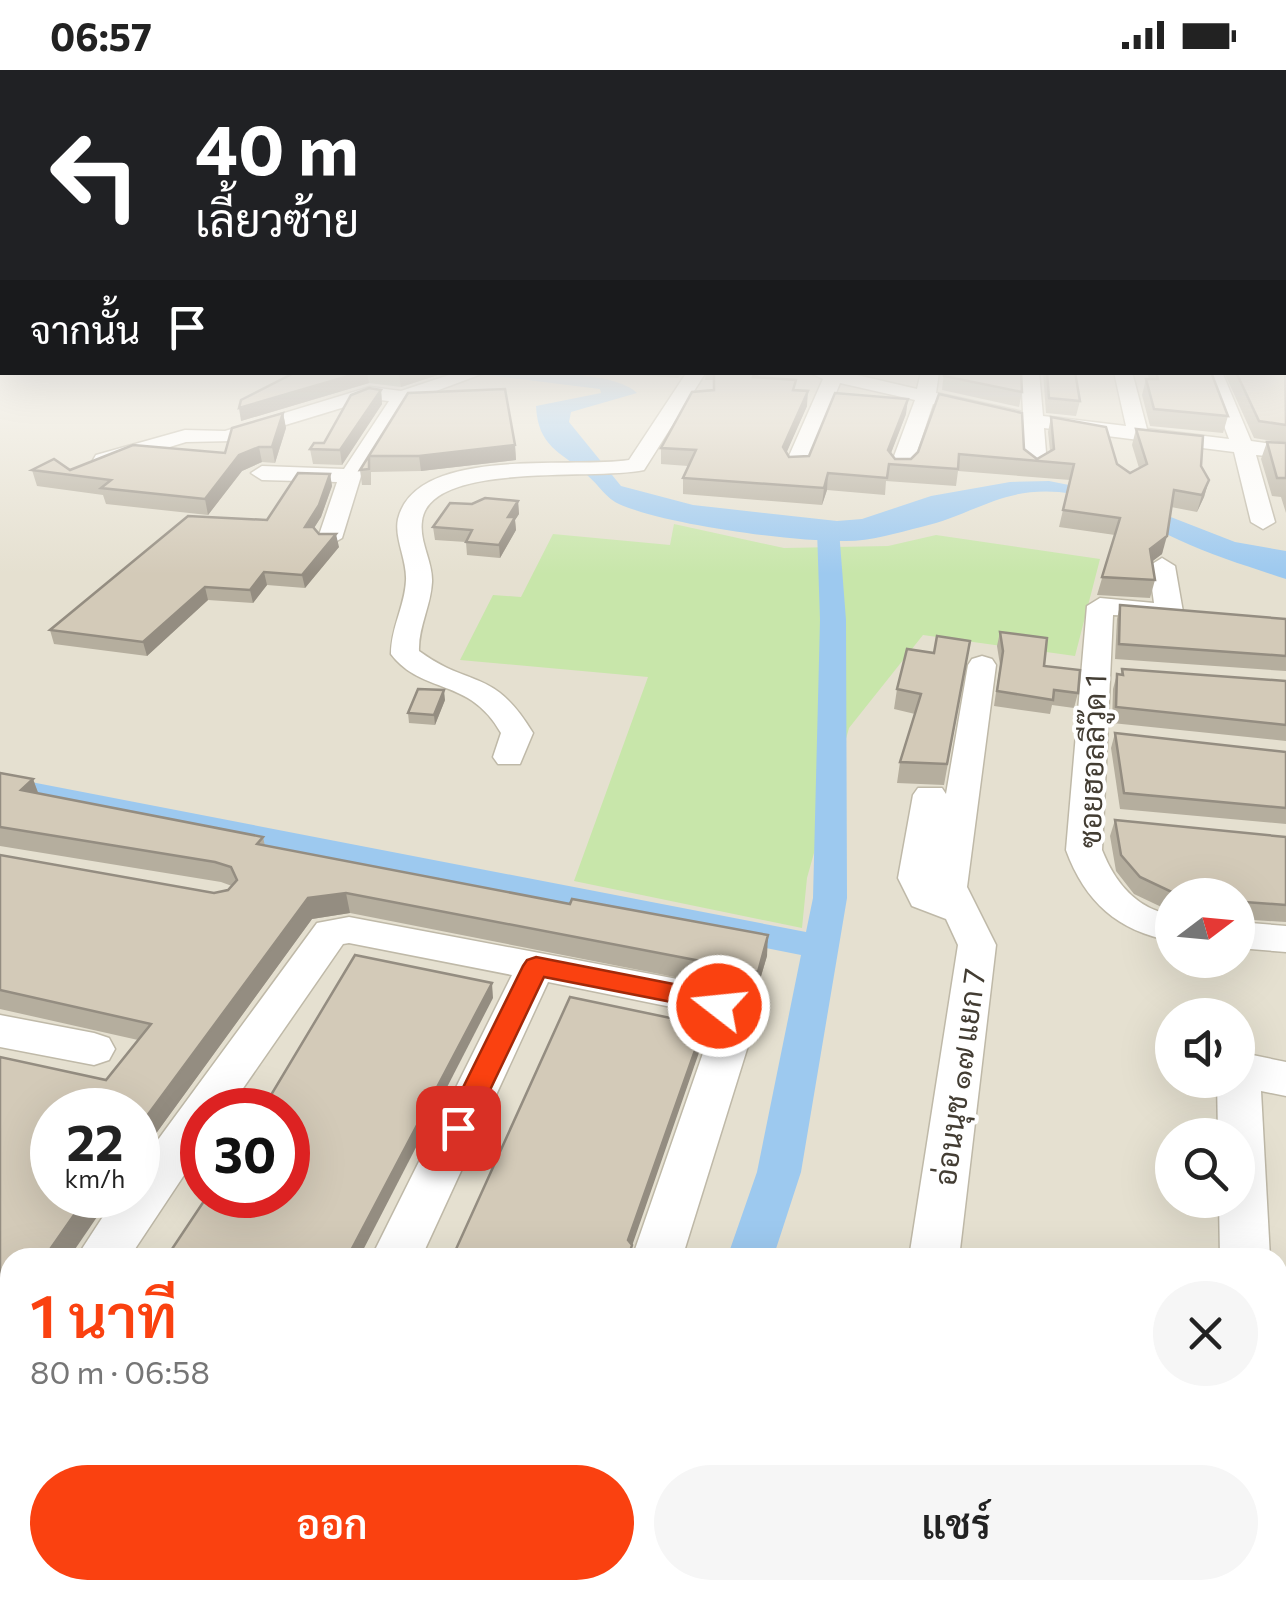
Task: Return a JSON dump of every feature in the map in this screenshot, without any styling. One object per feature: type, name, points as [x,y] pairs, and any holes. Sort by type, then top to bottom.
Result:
[{"type":"street","points":[[90,467],[185,436],[226,437],[244,431]]},
{"type":"street","points":[[330,538],[350,476],[379,431]]},
{"type":"street","points":[[509,757],[517,733],[505,708],[487,690],[418,666],[405,654],[403,630],[419,582],[410,518],[420,498],[466,464],[555,472],[619,469],[636,465],[658,431]]},
{"type":"street","points":[[796,465],[806,431]]},
{"type":"street","points":[[901,467],[914,431]]},
{"type":"street","points":[[1034,431],[1036,464]]},
{"type":"street","points":[[1078,431],[1116,440],[1139,436],[1286,452]]},
{"type":"street","points":[[1138,431],[1139,436]]},
{"type":"street","points":[[1237,431],[1262,522]]},
{"type":"street","points":[[262,473],[350,476]]},
{"type":"street","name":"ซอยฮอลลีวู๊ด 1","points":[[1155,927],[1148,926],[1100,886],[1084,850],[1100,606],[1179,613],[1162,566]]},
{"type":"street","name":"อ่อนนุช ๑๗ แยก 7","points":[[935,1248],[977,945],[949,887],[982,666]]},
{"type":"street","points":[[1094,670],[1132,672]]},
{"type":"street","points":[[1090,734],[1127,738]]},
{"type":"street","points":[[930,796],[917,890],[923,898],[958,910]]},
{"type":"street","points":[[1086,820],[1123,824]]},
{"type":"street","points":[[219,1088],[331,932],[349,930],[709,1000],[728,1018],[731,1033],[660,1248]]},
{"type":"street","points":[[1255,936],[1286,939]]},
{"type":"street","points":[[401,1248],[536,966]]},
{"type":"street","points":[[0,1031],[94,1050]]},
{"type":"street","points":[[1255,1073],[1286,1080]]},
{"type":"street","points":[[1239,1098],[1245,1248]]},
{"type":"street","points":[[109,1248],[180,1144]]},
{"type":"shaded area","points":[[0,431],[1286,431],[1286,1248],[0,1248]]},
{"type":"green space","points":[[674,524],[784,548],[888,546],[936,535],[1100,559],[1075,656],[923,635],[849,728],[807,878],[802,928],[574,881],[648,677],[460,660],[493,595],[521,597],[553,534],[670,545]]},
{"type":"water","points":[[541,431],[577,431],[621,486],[693,505],[837,521],[862,519],[931,496],[1010,482],[1049,481],[1109,493],[1235,542],[1286,551],[1286,579],[1192,546],[1105,504],[1059,492],[1004,498],[940,522],[855,541],[764,535],[699,525],[621,505],[546,440]]},
{"type":"building","points":[[231,431],[277,431],[272,447],[259,447],[239,455],[205,499],[101,488],[111,480],[32,470],[54,459],[70,470],[133,445],[225,453]]},
{"type":"building","points":[[331,431],[353,431],[340,450],[310,449],[314,443],[324,443]]},
{"type":"building","points":[[384,431],[513,431],[515,445],[419,456],[369,456],[369,469],[360,470]]},
{"type":"building","points":[[670,431],[790,431],[783,447],[789,457],[809,456],[819,431],[895,431],[888,450],[895,459],[911,459],[925,431],[1023,431],[1024,449],[1037,459],[1054,449],[1052,431],[1107,431],[1117,464],[1130,473],[1147,464],[1137,431],[1158,431],[1203,436],[1201,466],[1209,480],[1202,495],[1174,490],[1167,536],[1150,549],[1155,580],[1102,577],[1120,518],[1063,510],[1074,464],[959,454],[958,469],[889,464],[887,478],[828,473],[824,488],[683,478],[696,450],[661,448]]},
{"type":"building","points":[[1267,442],[1286,443],[1286,478],[1277,478]]},
{"type":"building","points":[[298,473],[330,474],[319,505],[305,527],[313,527],[319,534],[336,534],[302,575],[264,572],[250,590],[205,587],[143,642],[50,630],[188,516],[267,520]]},
{"type":"building","points":[[485,498],[518,501],[508,517],[515,517],[499,545],[466,542],[472,530],[433,527],[450,503],[472,504]]},
{"type":"building","points":[[1120,605],[1286,619],[1286,656],[1119,644]]},
{"type":"building","points":[[1000,632],[1047,638],[1044,666],[1080,670],[1078,693],[1054,690],[1053,700],[997,691],[1003,651]]},
{"type":"building","points":[[937,636],[970,641],[947,764],[900,762],[921,694],[897,689],[907,649],[934,653]]},
{"type":"building","points":[[1122,669],[1286,681],[1286,725],[1116,707],[1117,674],[1123,675]]},
{"type":"building","points":[[418,689],[444,690],[434,715],[408,713]]},
{"type":"building","points":[[1115,733],[1286,752],[1286,808],[1124,793]]},
{"type":"building","points":[[0,773],[33,779],[21,790],[263,837],[257,844],[570,904],[572,899],[768,935],[758,972],[346,893],[308,898],[160,1098],[160,1088],[30,1088],[30,1218],[72,1218],[51,1248],[0,1248],[0,1057],[106,1080],[151,1024],[0,990],[0,855],[214,893],[228,890],[237,880],[231,867],[0,827]]},
{"type":"building","points":[[1115,820],[1286,837],[1286,905],[1255,903],[1255,878],[1155,878],[1155,884],[1140,877],[1121,855]]},
{"type":"building","points":[[355,955],[492,983],[352,1248],[173,1248],[193,1218],[310,1218],[310,1088],[275,1088]]},
{"type":"building","points":[[570,997],[704,1025],[628,1240],[631,1248],[457,1248]]},
{"type":"waterway","points":[[821,947],[830,898],[833,620],[828,530]]},
{"type":"waterway","points":[[0,785],[821,947]]},
{"type":"waterway","points":[[753,1248],[779,1172],[821,947]]},
{"type":"route","points":[[458,1128],[536,966],[709,1000],[719,1006]]}]
